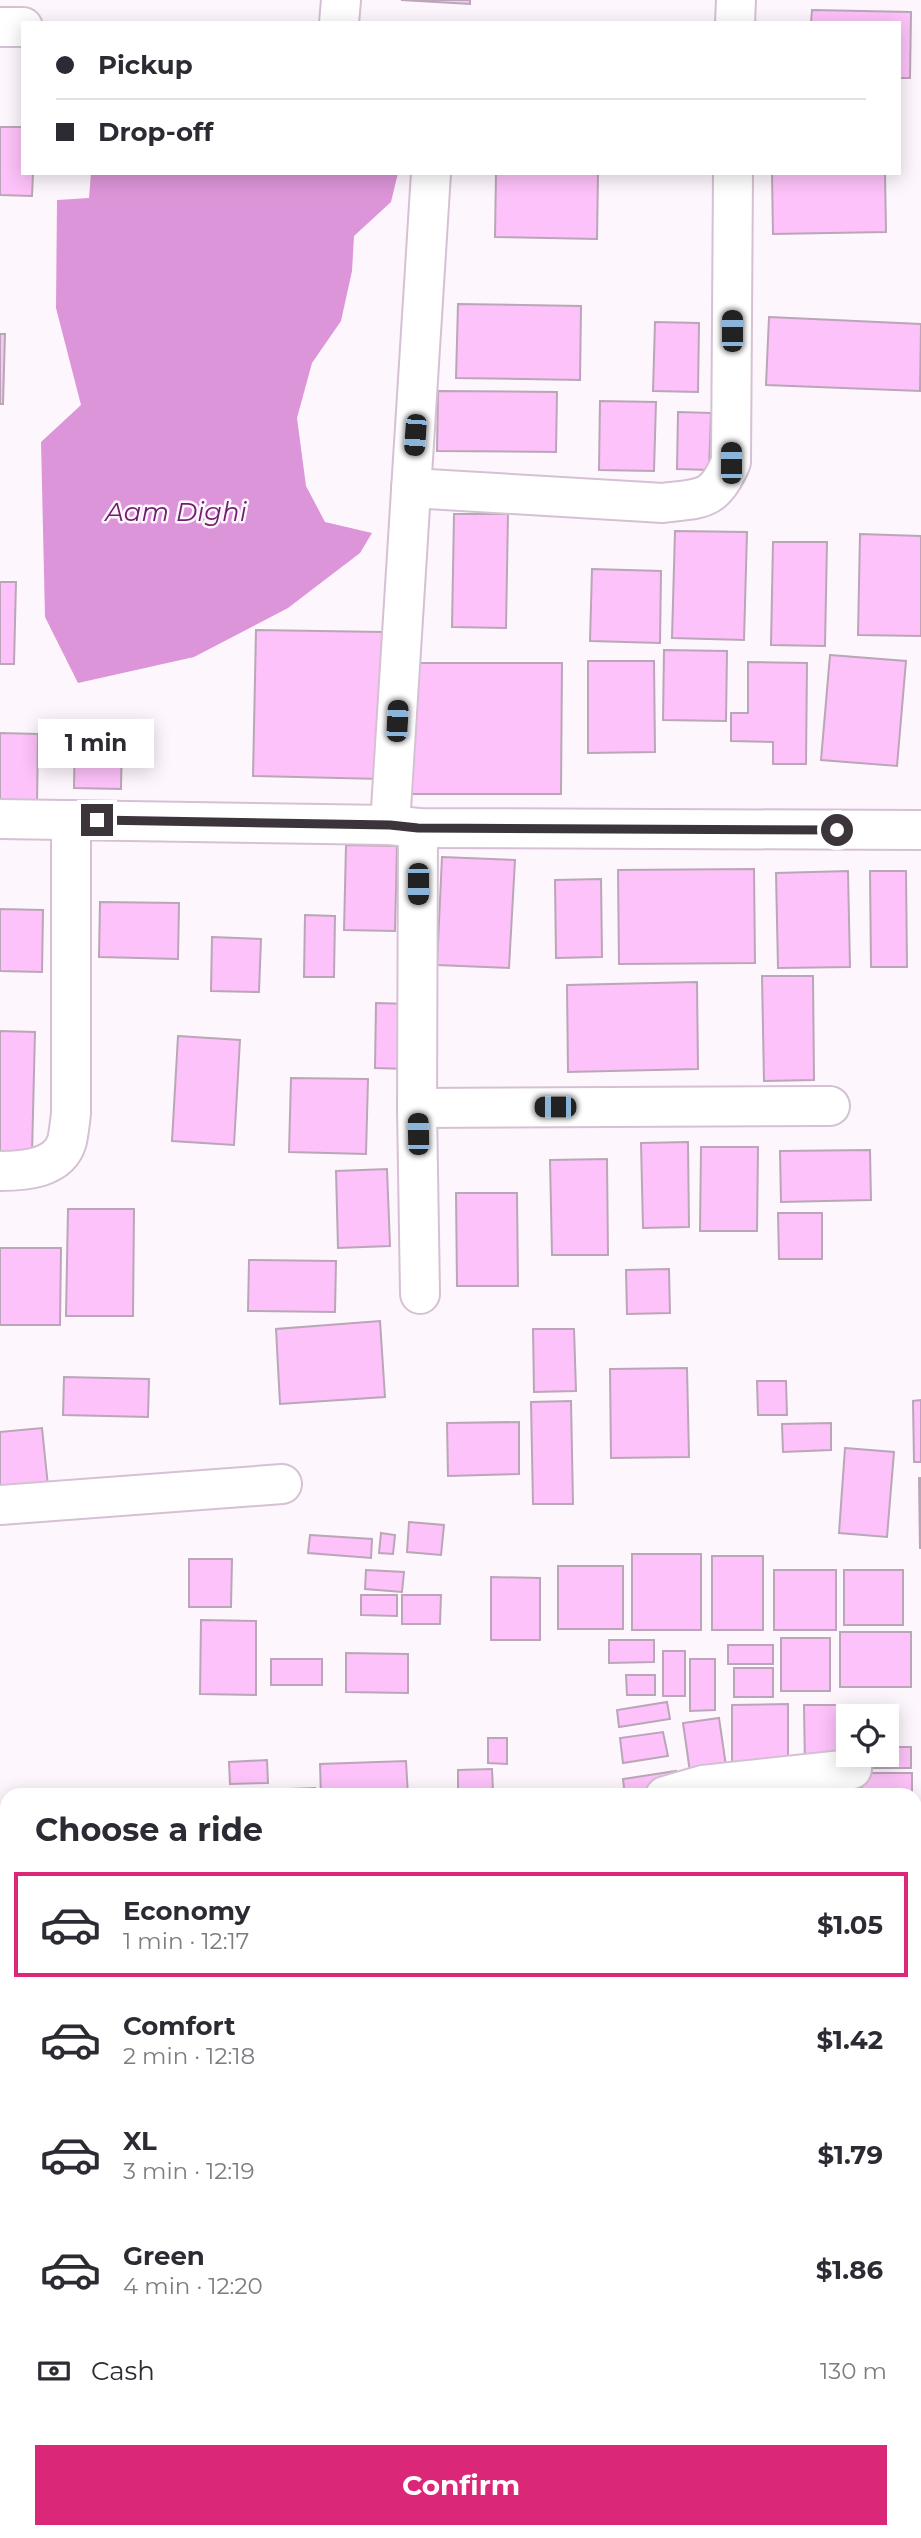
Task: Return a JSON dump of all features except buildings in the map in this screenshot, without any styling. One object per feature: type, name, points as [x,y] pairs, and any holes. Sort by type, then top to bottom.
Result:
[{"type":"street","points":[[339,21],[341,0]]},
{"type":"street","points":[[735,21],[736,0]]},
{"type":"street","points":[[0,27],[21,27]]},
{"type":"street","points":[[420,1294],[417,1108],[404,826],[411,488],[431,175]]},
{"type":"street","points":[[411,488],[663,503],[703,498],[722,483],[731,463],[733,175]]},
{"type":"street","points":[[0,819],[404,826],[921,830]]},
{"type":"street","points":[[0,1171],[30,1171],[50,1162],[66,1144],[71,1113],[71,820]]},
{"type":"street","points":[[417,1108],[830,1106]]},
{"type":"street","points":[[0,1505],[282,1484]]},
{"type":"street","points":[[693,1788],[852,1769]]},
{"type":"water","name":"Aam Dighi","points":[[91,175],[398,175],[391,202],[354,236],[352,271],[341,321],[312,363],[297,418],[306,486],[325,522],[372,533],[360,553],[288,608],[194,657],[78,683],[45,617],[41,442],[81,405],[56,308],[57,200],[89,198]]},
{"type":"route","points":[[97,820],[390,825],[418,828],[837,830]]}]
